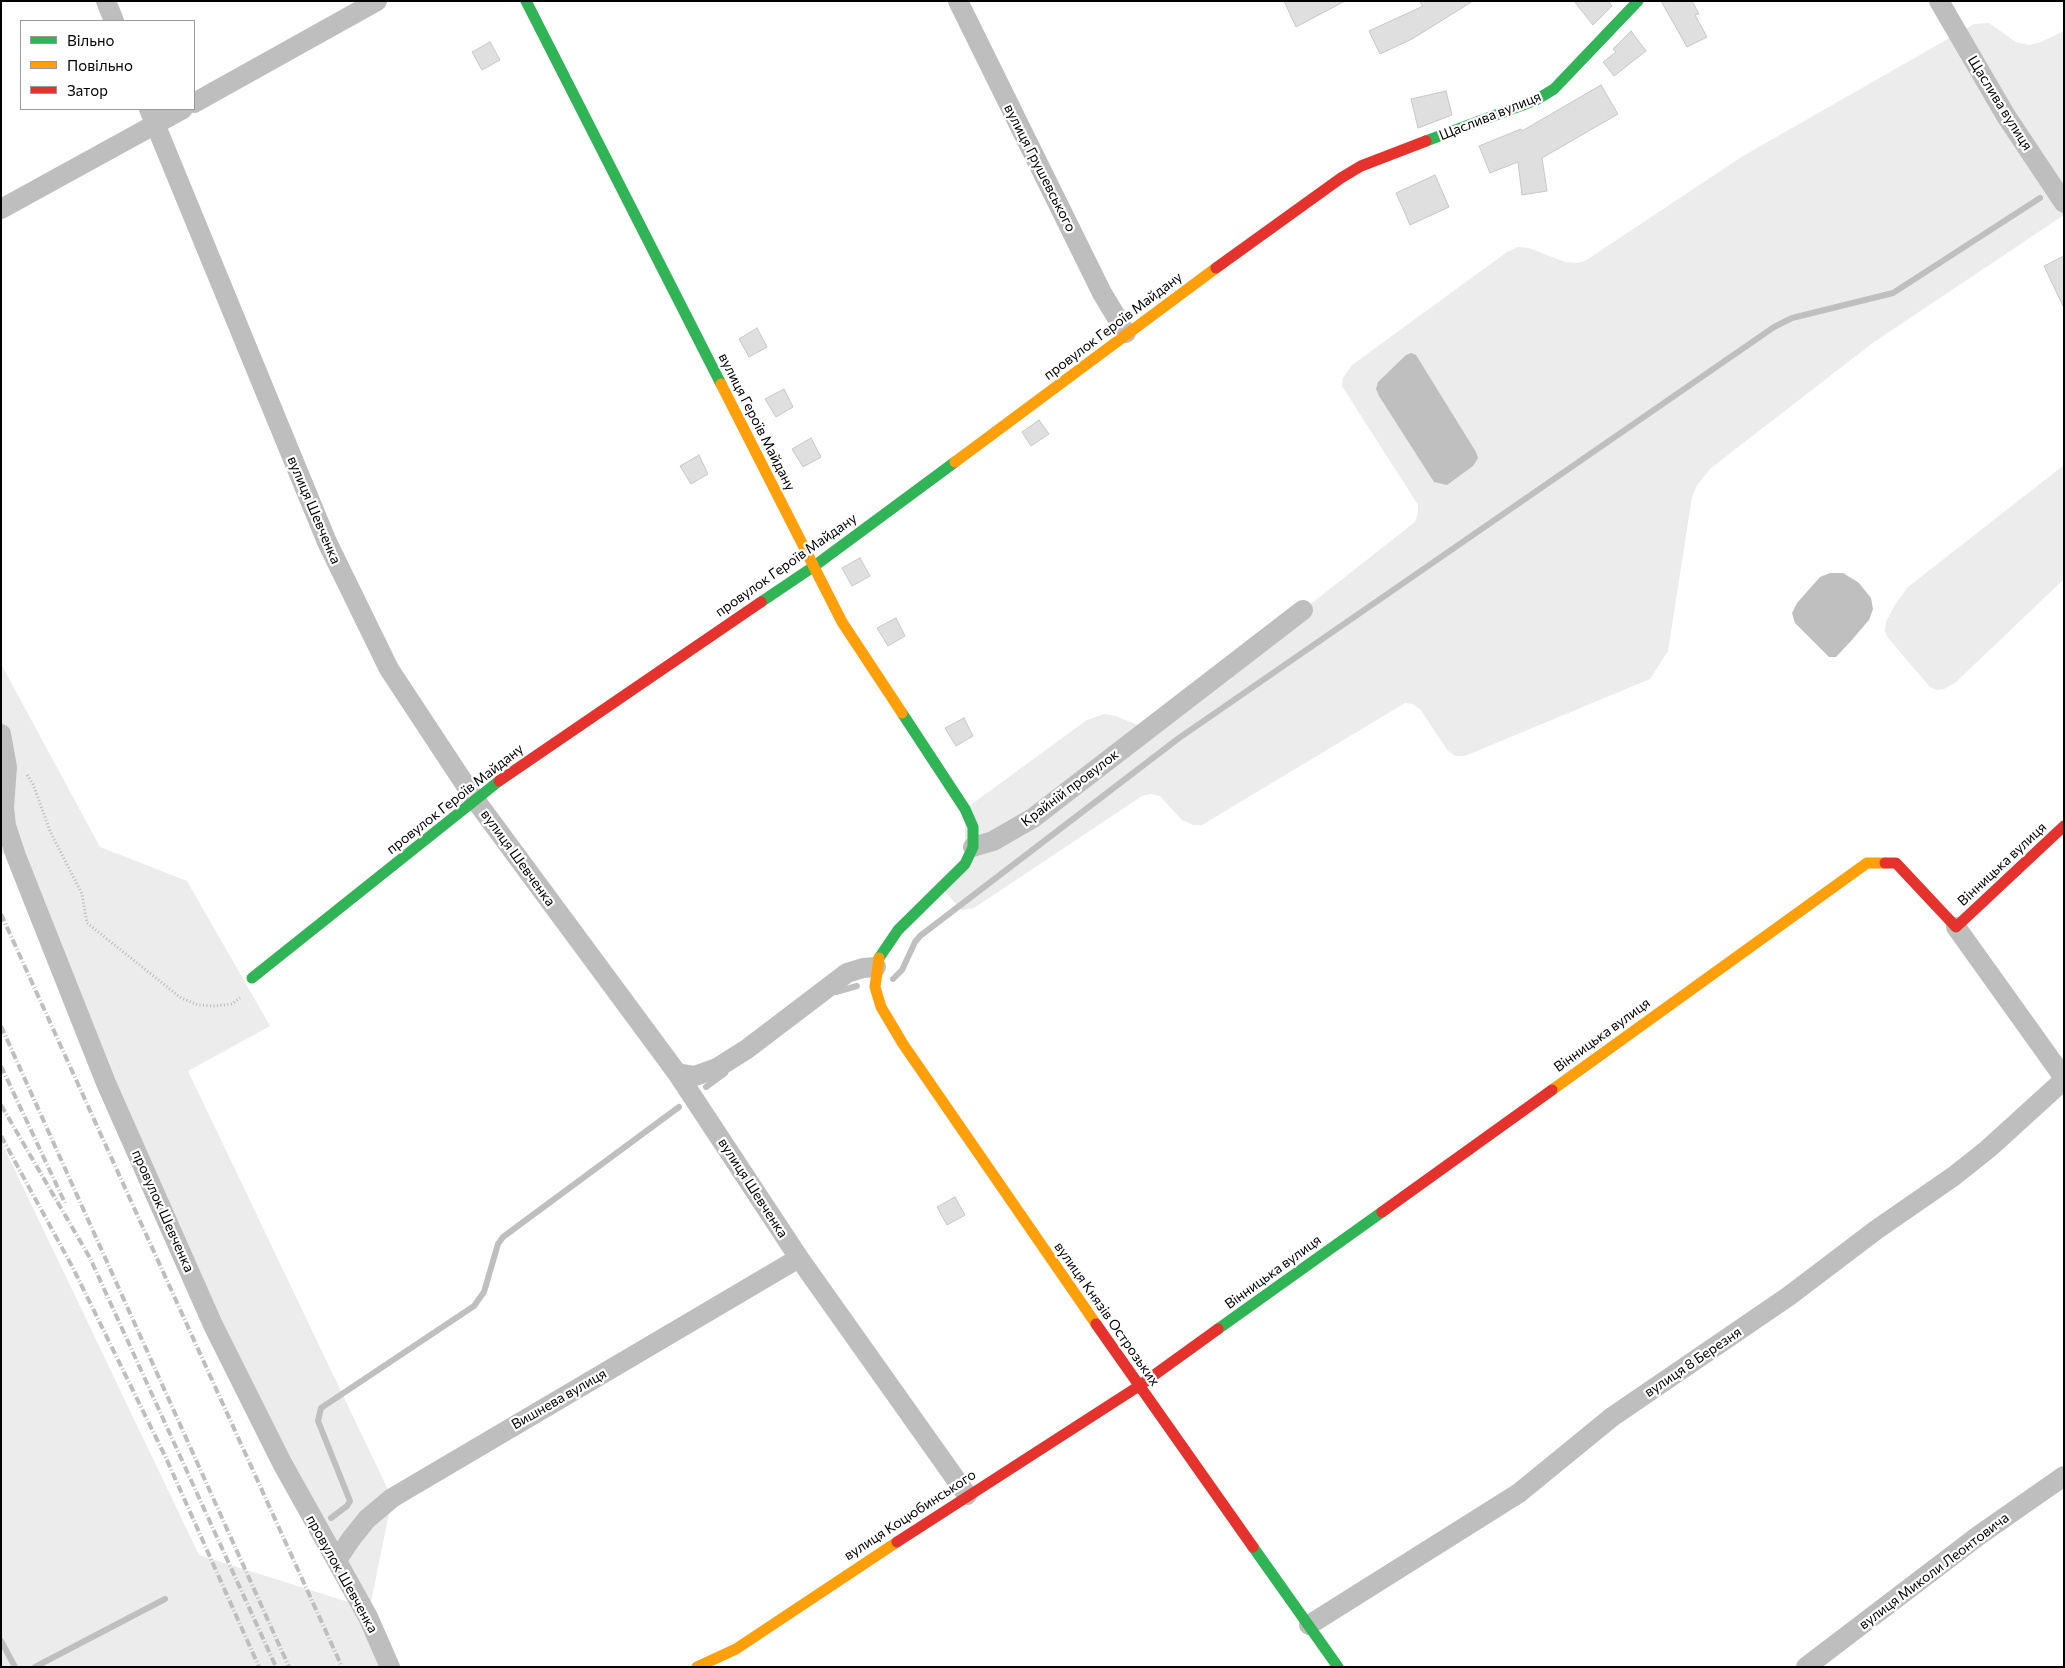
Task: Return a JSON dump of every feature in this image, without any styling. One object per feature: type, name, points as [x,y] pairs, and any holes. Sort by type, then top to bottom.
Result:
[{"type":"street","points":[[106,1],[114,20]]},
{"type":"street","points":[[195,102],[377,1]]},
{"type":"street","name":"вулиця Героїв Майдану","points":[[526,1],[842,622],[964,809],[973,827],[973,847]]},
{"type":"street","name":"вулиця Грушевського","points":[[958,1],[1093,275],[1126,333]]},
{"type":"street","name":"Щаслива вулиця","points":[[1341,178],[1361,166],[1536,100],[1554,89],[1638,1]]},
{"type":"street","name":"Щаслива вулиця","points":[[1939,1],[2006,116],[2064,203]]},
{"type":"street","points":[[1,209],[152,117],[179,110]]},
{"type":"street","name":"вулиця Шевченка","points":[[152,117],[327,542],[389,668],[476,801],[677,1073],[798,1258],[967,1495]]},
{"type":"street","name":"провулок Героїв Майдану","points":[[252,978],[476,801],[497,782],[813,567],[1072,376],[1126,333],[1341,178]]},
{"type":"street","name":"Крайній провулок","points":[[973,847],[993,841],[1032,818],[1303,610]]},
{"type":"street","name":"провулок Шевченка","points":[[1,734],[7,767],[4,807],[6,826],[106,1083],[213,1325],[282,1463],[368,1617],[390,1667]]},
{"type":"street","name":"Вінницька вулиця","points":[[1138,1386],[1867,863],[1896,863],[1956,928],[2064,826]]},
{"type":"street","points":[[677,1073],[695,1076],[717,1068],[747,1049],[847,972],[876,967],[889,940],[951,880],[965,864],[973,847]]},
{"type":"street","points":[[1956,928],[2064,1079]]},
{"type":"street","name":"вулиця Князів Острозьких","points":[[876,967],[875,987],[877,996],[902,1044],[1138,1386],[1338,1667]]},
{"type":"street","name":"вулиця 8 Березня","points":[[1309,1625],[1520,1493],[1612,1417],[1789,1296],[1876,1230],[1954,1176],[1988,1149],[2064,1079]]},
{"type":"street","name":"Вишнева вулиця","points":[[337,1560],[367,1519],[392,1498],[798,1258]]},
{"type":"street","name":"вулиця Коцюбинського","points":[[697,1667],[736,1649],[967,1495],[1138,1386]]},
{"type":"street","name":"вулиця Миколи Леонтовича","points":[[1806,1667],[1978,1536],[2064,1476]]},
{"type":"path","points":[[25,773],[33,784],[50,831],[82,894],[87,923],[181,998],[198,1005],[216,1006],[232,1004],[243,996],[252,978]]},
{"type":"shaded area","points":[[1989,23],[2016,42],[2029,45],[2041,42],[2064,31],[2064,215],[1874,342],[1711,468],[1697,485],[1692,497],[1668,651],[1650,679],[1465,756],[1456,756],[1448,751],[1420,709],[1412,704],[1405,703],[1202,825],[1193,825],[1182,820],[1160,796],[1151,794],[1142,796],[974,908],[962,910],[942,888],[965,864],[965,809],[1087,720],[1104,714],[1116,716],[1140,726],[1303,610],[1415,522],[1418,505],[1342,386],[1343,378],[1352,365],[1507,252],[1518,247],[1529,248],[1565,262],[1577,263],[1585,261],[1743,156],[1974,24]]},
{"type":"shaded area","points":[[1411,353],[1416,355],[1478,458],[1473,466],[1447,485],[1434,482],[1376,389],[1378,382],[1406,355]]},
{"type":"shaded area","points":[[2064,465],[2064,579],[1955,683],[1944,689],[1937,690],[1930,687],[1888,638],[1885,631],[1886,622],[1896,603],[1908,587]]},
{"type":"shaded area","points":[[1830,573],[1843,573],[1859,583],[1871,598],[1873,609],[1869,620],[1836,657],[1829,657],[1795,623],[1792,613],[1797,603],[1820,577]]},
{"type":"shaded area","points":[[1,664],[100,847],[187,881],[270,1026],[188,1071],[392,1498],[368,1617],[390,1667],[1,1667],[1,1141],[199,1555],[361,1606],[282,1463],[16,856],[1,854]]},
{"type":"building","points":[[1284,1],[1345,1],[1296,27]]},
{"type":"building","points":[[1419,1],[1473,1],[1412,39],[1380,54],[1369,31],[1423,6]]},
{"type":"building","points":[[1574,1],[1608,1],[1612,6],[1593,25]]},
{"type":"building","points":[[1661,1],[1692,1],[1699,14],[1695,15],[1707,37],[1687,47]]},
{"type":"building","points":[[1631,31],[1646,51],[1614,76],[1603,62],[1616,52],[1613,49]]},
{"type":"building","points":[[490,42],[500,60],[482,70],[472,52]]},
{"type":"building","points":[[1601,85],[1618,114],[1542,158],[1547,191],[1522,195],[1518,162],[1490,173],[1479,146],[1521,129],[1522,131]]},
{"type":"building","points":[[1446,91],[1452,115],[1418,128],[1411,99]]},
{"type":"building","points":[[1435,175],[1449,207],[1410,225],[1396,193]]},
{"type":"building","points":[[2064,256],[2064,308],[2044,266]]},
{"type":"building","points":[[757,328],[767,347],[749,357],[739,339]]},
{"type":"building","points":[[784,389],[793,407],[776,417],[765,399]]},
{"type":"building","points":[[1039,420],[1049,434],[1031,446],[1022,432]]},
{"type":"building","points":[[811,438],[821,457],[803,467],[792,449]]},
{"type":"building","points":[[699,455],[708,474],[691,484],[680,466]]},
{"type":"building","points":[[860,558],[870,576],[852,586],[842,568]]},
{"type":"building","points":[[896,618],[905,636],[888,646],[877,628]]},
{"type":"building","points":[[964,718],[973,736],[956,746],[945,728]]},
{"type":"building","points":[[955,1197],[965,1215],[947,1225],[937,1207]]},
{"type":"waterway","points":[[893,979],[902,970],[915,942],[920,936],[1179,738],[1774,327],[1792,318],[1893,293],[2040,198]]},
{"type":"waterway","points":[[836,992],[857,986]]},
{"type":"waterway","points":[[706,1087],[725,1073]]},
{"type":"waterway","points":[[331,1518],[347,1506],[350,1501],[318,1421],[321,1408],[474,1306],[484,1292],[498,1244],[503,1237],[679,1107]]},
{"type":"waterway","points":[[35,1667],[165,1599]]},
{"type":"waterway","points":[[1,1641],[15,1667]]},
{"type":"railway","points":[[1,914],[342,1667]]},
{"type":"railway","points":[[1,1026],[289,1667]]},
{"type":"railway","points":[[1,1066],[65,1203]]},
{"type":"railway","points":[[1,1105],[90,1258],[276,1667]]},
{"type":"railway","points":[[1,1136],[73,1268],[166,1458],[259,1667]]},
{"type":"traffic: fast","points":[[526,1],[721,384]]},
{"type":"traffic: fast","points":[[1426,141],[1536,100],[1554,89],[1638,1]]},
{"type":"traffic: fast","points":[[761,602],[813,567],[955,462]]},
{"type":"traffic: fast","points":[[879,958],[898,930],[965,864],[973,847],[973,827],[965,809],[902,713]]},
{"type":"traffic: fast","points":[[252,978],[499,781]]},
{"type":"traffic: fast","points":[[1218,1329],[1382,1212]]},
{"type":"traffic: fast","points":[[1253,1547],[1338,1667]]},
{"type":"traffic: slow","points":[[955,462],[1216,268]]},
{"type":"traffic: slow","points":[[721,384],[842,622],[902,713]]},
{"type":"traffic: slow","points":[[1552,1090],[1867,863],[1885,863]]},
{"type":"traffic: slow","points":[[879,958],[875,987],[881,1007],[903,1044],[1096,1324]]},
{"type":"traffic: slow","points":[[697,1667],[736,1649],[897,1542]]},
{"type":"traffic: jam","points":[[1216,268],[1341,178],[1361,166],[1426,141]]},
{"type":"traffic: jam","points":[[499,781],[761,602]]},
{"type":"traffic: jam","points":[[1885,863],[1896,863],[1956,927],[2064,826]]},
{"type":"traffic: jam","points":[[1382,1212],[1552,1090]]},
{"type":"traffic: jam","points":[[1096,1324],[1253,1547]]},
{"type":"traffic: jam","points":[[897,1542],[1139,1386],[1218,1329]]}]
